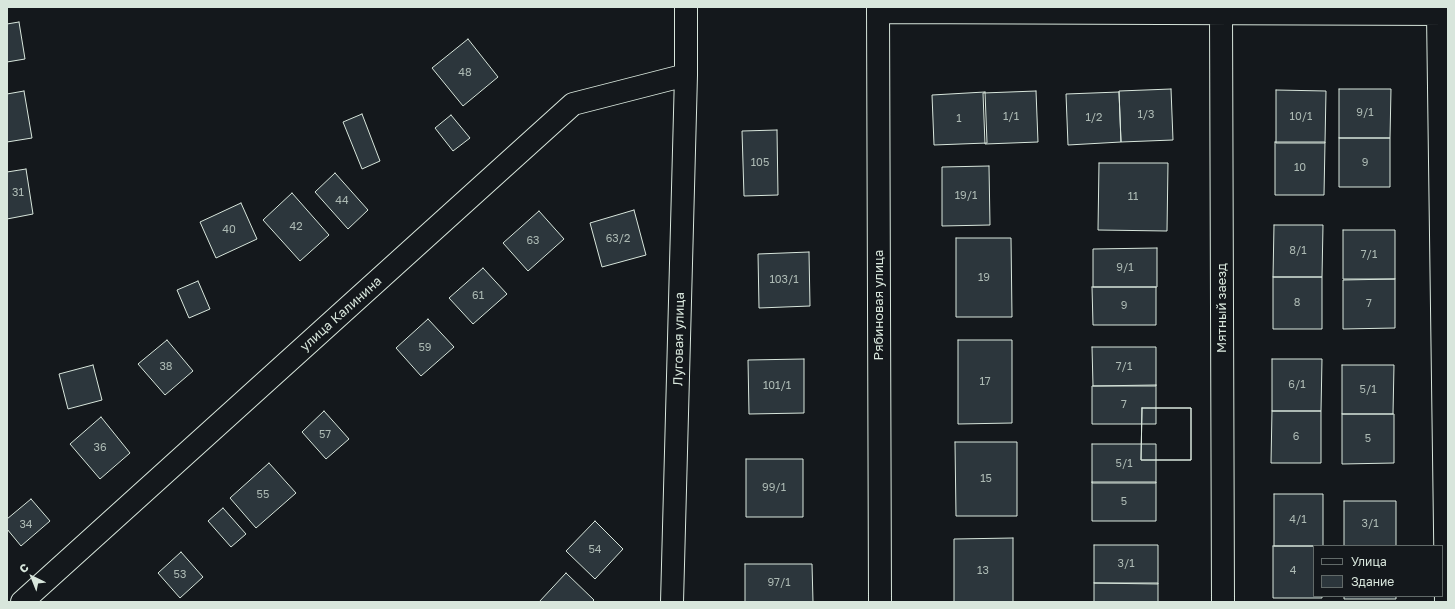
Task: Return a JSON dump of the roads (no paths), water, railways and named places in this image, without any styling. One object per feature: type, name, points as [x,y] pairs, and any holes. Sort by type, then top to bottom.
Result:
[{"type":"street","name":"Луговая улица","points":[[672,602],[686,75],[686,7]]},
{"type":"street","points":[[878,10],[1443,14],[1446,602]]},
{"type":"street","name":"Рябиновая улица","points":[[878,10],[880,602]]},
{"type":"street","name":"Мятный заезд","points":[[1221,13],[1223,602]]},
{"type":"street","name":"улица Калинина","points":[[22,602],[573,104],[686,75]]}]
